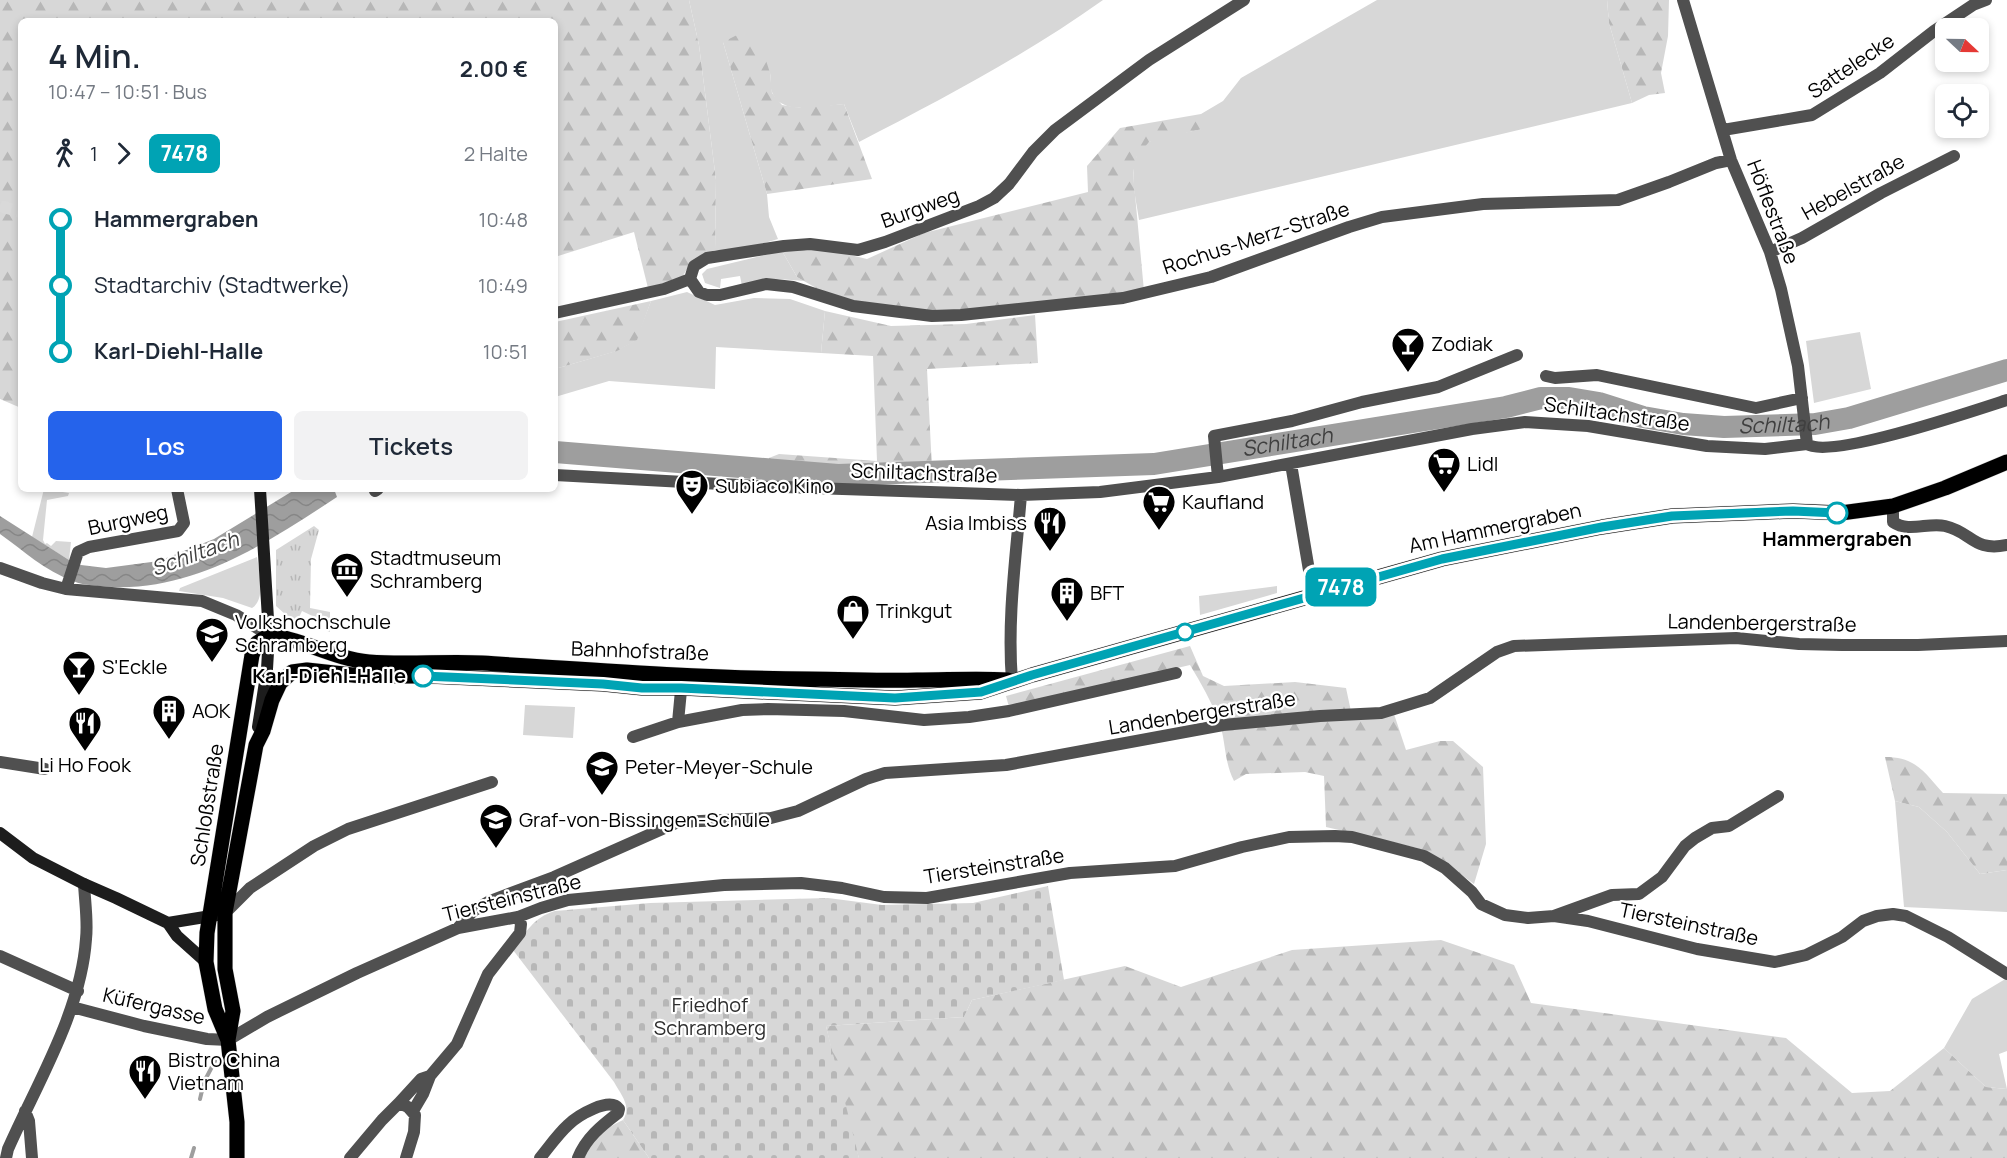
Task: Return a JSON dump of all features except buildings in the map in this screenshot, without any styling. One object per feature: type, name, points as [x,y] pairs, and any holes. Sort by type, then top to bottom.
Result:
[{"type":"main road","name":"Am Hammergraben","points":[[1012,681],[1442,559],[1602,527],[1672,516],[1793,511],[1841,513],[1893,506],[1945,488],[2007,462]]},
{"type":"main road","name":"Schloßstraße","points":[[228,1040],[233,1011],[225,969],[225,913],[256,746],[269,635],[260,492]]},
{"type":"main road","name":"Schloßstraße","points":[[228,1040],[215,1009],[206,962],[208,918],[228,810],[252,655],[257,643],[269,635]]},
{"type":"main road","name":"Bahnhofstraße","points":[[269,635],[285,637],[368,662],[442,662],[682,682],[976,678],[1012,681]]},
{"type":"main road","name":"Bahnhofstraße","points":[[256,746],[276,691],[280,683],[292,672],[307,670],[362,676],[427,676],[603,684],[642,688],[682,682]]},
{"type":"main road","points":[[0,833],[33,858],[168,923],[177,936],[206,962]]},
{"type":"main road","points":[[168,923],[208,918],[225,913]]},
{"type":"main road","points":[[228,1040],[237,1122],[237,1158]]},
{"type":"street","name":"Burgweg","points":[[558,312],[664,289],[690,279],[694,266],[707,258],[810,244],[858,249],[885,242],[979,206],[994,198],[1009,184],[1033,152],[1064,124],[1149,60],[1244,0]]},
{"type":"street","name":"Höflestraße","points":[[1683,0],[1731,160],[1770,252],[1791,331],[1806,437]]},
{"type":"street","name":"Sattelecke","points":[[1723,130],[1812,115],[1880,73],[1934,31],[1973,5],[1986,0]]},
{"type":"street","name":"Hebelstraße","points":[[1770,252],[1954,156]]},
{"type":"street","name":"Rochus-Merz-Straße","points":[[690,279],[699,292],[707,295],[720,295],[766,284],[793,286],[853,306],[932,316],[962,315],[1124,298],[1212,277],[1382,217],[1483,204],[1618,200],[1716,163],[1731,160]]},
{"type":"street","points":[[1218,471],[1214,436],[1292,421],[1362,402],[1438,387],[1517,355]]},
{"type":"street","name":"Schiltachstraße","points":[[1546,376],[1555,378],[1598,375],[1756,408],[1802,398]]},
{"type":"street","name":"Schiltachstraße","points":[[558,475],[758,486],[1021,495],[1100,492],[1218,471],[1291,464],[1472,429],[1525,422],[1588,426],[1707,446],[1765,448],[1806,437],[1812,448],[1838,446],[1922,427],[2007,400]]},
{"type":"street","points":[[1291,464],[1313,594]]},
{"type":"street","name":"Burgweg","points":[[67,585],[77,555],[89,547],[178,531],[182,528],[184,523],[178,492]]},
{"type":"street","points":[[1012,681],[1011,619],[1021,495]]},
{"type":"street","points":[[1893,506],[1893,522],[1898,525],[1918,527],[1941,525],[1950,527],[1983,546],[1990,548],[2007,545]]},
{"type":"street","points":[[0,568],[42,584],[202,601],[236,615],[269,635]]},
{"type":"street","name":"Landenbergerstraße","points":[[458,928],[473,911],[490,901],[545,881],[678,822],[771,818],[798,811],[866,779],[885,773],[1006,765],[1224,725],[1381,713],[1430,698],[1497,652],[1514,646],[1736,638],[1799,644],[1842,645],[1918,645],[2007,641]]},
{"type":"street","points":[[633,737],[678,722],[742,710],[844,711],[924,720],[969,717],[1010,711],[1176,673]]},
{"type":"street","points":[[678,722],[682,682]]},
{"type":"street","points":[[0,762],[45,769]]},
{"type":"street","points":[[225,913],[250,888],[314,846],[348,829],[492,782]]},
{"type":"street","name":"Tiersteinstraße","points":[[1554,916],[1612,895],[1640,894],[1662,876],[1684,846],[1695,838],[1712,828],[1729,826],[1778,796]]},
{"type":"street","name":"Tiersteinstraße","points":[[228,1040],[267,1017],[346,978],[458,928],[519,917],[568,900],[724,885],[801,883],[842,888],[884,897],[927,898],[1070,873],[1175,866],[1242,847],[1290,837],[1352,837],[1424,856],[1445,868],[1472,892],[1481,904],[1505,915],[1528,918],[1554,916],[1588,921],[1697,949],[1775,962],[1806,955],[1846,934],[1863,921],[1877,916],[1893,914],[1906,916],[1948,937],[2007,974]]},
{"type":"street","points":[[5,1153],[78,991],[87,938],[84,884]]},
{"type":"street","points":[[413,1111],[430,1076],[457,1044],[488,974],[520,933],[519,917]]},
{"type":"street","points":[[0,956],[78,991]]},
{"type":"street","name":"Küfergasse","points":[[72,1007],[144,1026],[207,1039],[228,1040]]},
{"type":"street","points":[[350,1158],[421,1079],[430,1076]]},
{"type":"street","points":[[399,1103],[408,1107],[415,1115],[414,1132],[406,1158]]},
{"type":"street","points":[[540,1158],[568,1124],[597,1107],[611,1103],[615,1105],[619,1109],[618,1113],[593,1135],[583,1147],[578,1158]]},
{"type":"street","points":[[25,1111],[29,1121],[32,1158]]},
{"type":"green space","points":[[0,0],[689,0],[699,45],[716,180],[715,250],[695,260],[682,278],[648,288],[634,232],[558,256],[558,18],[18,18],[18,407],[0,399]]},
{"type":"green space","points":[[689,0],[1103,0],[1014,58],[859,142],[844,104],[815,108],[784,105],[772,92],[770,73],[723,42],[767,194],[769,217],[778,239],[741,250],[715,250],[716,180],[699,45]]},
{"type":"green space","points":[[1377,0],[1607,0],[1609,23],[1632,103],[1139,220],[1133,177],[1137,156],[1142,147],[1156,139],[1201,129],[1201,114],[1223,101],[1241,78]]},
{"type":"green space","points":[[1607,0],[1669,0],[1668,36],[1661,73],[1665,93],[1649,95],[1632,103],[1609,23]]},
{"type":"green space","points":[[737,35],[761,45],[770,73],[772,93],[782,105],[801,108],[844,104],[872,179],[767,194],[723,42]]},
{"type":"green space","points":[[1201,114],[1202,129],[1149,142],[1137,156],[1133,173],[1144,291],[965,312],[869,308],[823,292],[797,277],[782,251],[821,248],[867,259],[924,233],[1088,192],[1087,166],[1120,128]]},
{"type":"green space","points":[[782,251],[797,277],[804,281],[779,279],[742,286],[740,276],[721,279],[720,288],[705,283],[702,274],[707,269]]},
{"type":"green space","points":[[687,292],[715,305],[754,298],[790,299],[825,311],[821,353],[716,347],[715,389],[609,381],[558,396],[558,368],[616,351],[636,340],[651,301]]},
{"type":"green space","points":[[651,301],[637,340],[617,351],[558,368],[558,321]]},
{"type":"green space","points":[[825,311],[891,326],[966,324],[1035,315],[1038,363],[927,369],[932,469],[837,469],[768,464],[769,458],[779,454],[877,461],[873,356],[821,353]]},
{"type":"green space","points":[[1860,332],[1871,389],[1814,403],[1806,341]]},
{"type":"green space","points":[[43,492],[69,493],[68,496],[47,500],[43,540],[45,544],[51,546],[56,541],[71,542],[69,560],[32,537]]},
{"type":"green space","points":[[314,526],[319,530],[311,559],[310,608],[330,612],[330,632],[325,630],[327,623],[302,611],[296,624],[276,606],[276,550]]},
{"type":"green space","points":[[257,557],[260,592],[259,599],[252,608],[223,598],[179,591],[180,588]]},
{"type":"green space","points":[[1277,586],[1277,593],[1200,615],[1199,596]]},
{"type":"green space","points":[[1190,646],[1203,676],[1224,686],[1295,682],[1346,688],[1352,716],[1394,714],[1406,750],[1440,741],[1453,741],[1483,767],[1486,844],[1474,884],[1444,862],[1417,848],[1326,827],[1324,776],[1305,772],[1246,774],[1234,781],[1228,766],[1219,721],[1190,665],[1009,707],[1006,696]]},
{"type":"green space","points":[[525,705],[575,707],[573,738],[523,735]]},
{"type":"green space","points":[[1885,757],[1904,760],[1919,767],[1943,793],[2007,794],[2007,870],[1980,874],[1947,832],[1919,807],[1895,801]]},
{"type":"green space","points":[[1895,801],[1919,807],[1947,832],[1980,874],[2007,870],[2007,912],[1904,907]]},
{"type":"green space","name":"Friedhof Schramberg","points":[[1048,886],[1064,980],[972,1000],[964,1017],[826,1026],[859,1158],[649,1158],[623,1120],[626,1105],[614,1082],[513,950],[536,921],[555,911],[650,903],[828,898],[882,905],[973,903]]},
{"type":"green space","points":[[1441,940],[1514,965],[1531,1003],[1786,1038],[1852,1093],[1890,1091],[1944,1048],[1986,1087],[2007,1089],[2007,1158],[859,1158],[849,1127],[826,1026],[964,1017],[972,1000],[1125,966],[1181,987],[1292,950]]},
{"type":"green space","points":[[2007,978],[2007,1051],[1999,1054],[2007,1089],[1986,1087],[1944,1048],[1972,999]]},
{"type":"green space","points":[[623,1120],[649,1158],[584,1158],[599,1135]]},
{"type":"water","points":[[291,492],[335,492],[337,497],[286,530],[231,560],[174,580],[144,586],[88,585],[63,577],[0,534],[0,516],[69,560],[81,565],[106,568],[159,561],[214,539]]},
{"type":"waterway","name":"Schiltach","points":[[558,452],[838,475],[1154,464],[1506,407],[1541,398],[1569,398],[1599,403],[1643,417],[1683,424],[1724,427],[1815,424],[1849,418],[2007,370]]},
{"type":"waterway","points":[[200,1099],[204,1082],[215,1061]]},
{"type":"waterway","points":[[191,1158],[194,1148]]},
{"type":"tunnel","points":[[0,206],[18,211]]},
{"type":"bus line","name":"7478","points":[[423,676],[895,698],[981,692],[1032,675],[1442,559],[1602,527],[1672,516],[1793,511],[1837,513]]},
{"type":"place","name":"Zodiak","points":[[1408,373]]},
{"type":"place","name":"Lidl","points":[[1444,493]]},
{"type":"place","name":"Hammergraben","points":[[1837,513]]},
{"type":"place","name":"Subiaco Kino","points":[[692,515]]},
{"type":"place","name":"Kaufland","points":[[1159,531]]},
{"type":"place","name":"Asia Imbiss","points":[[1050,552]]},
{"type":"place","name":"Stadtmuseum Schramberg","points":[[347,598]]},
{"type":"place","name":"BFT","points":[[1067,622]]},
{"type":"place","name":"Trinkgut","points":[[853,640]]},
{"type":"place","name":"Volkshochschule Schramberg","points":[[212,663]]},
{"type":"place","name":"Karl-Diehl-Halle","points":[[423,676]]},
{"type":"place","name":"S'Eckle","points":[[79,696]]},
{"type":"place","name":"AOK","points":[[169,740]]},
{"type":"place","name":"Li Ho Fook","points":[[85,752]]},
{"type":"place","name":"Peter-Meyer-Schule","points":[[602,796]]},
{"type":"place","name":"Graf-von-Bissingen-Schule","points":[[496,849]]},
{"type":"place","name":"Bistro China Vietnam","points":[[145,1100]]}]
